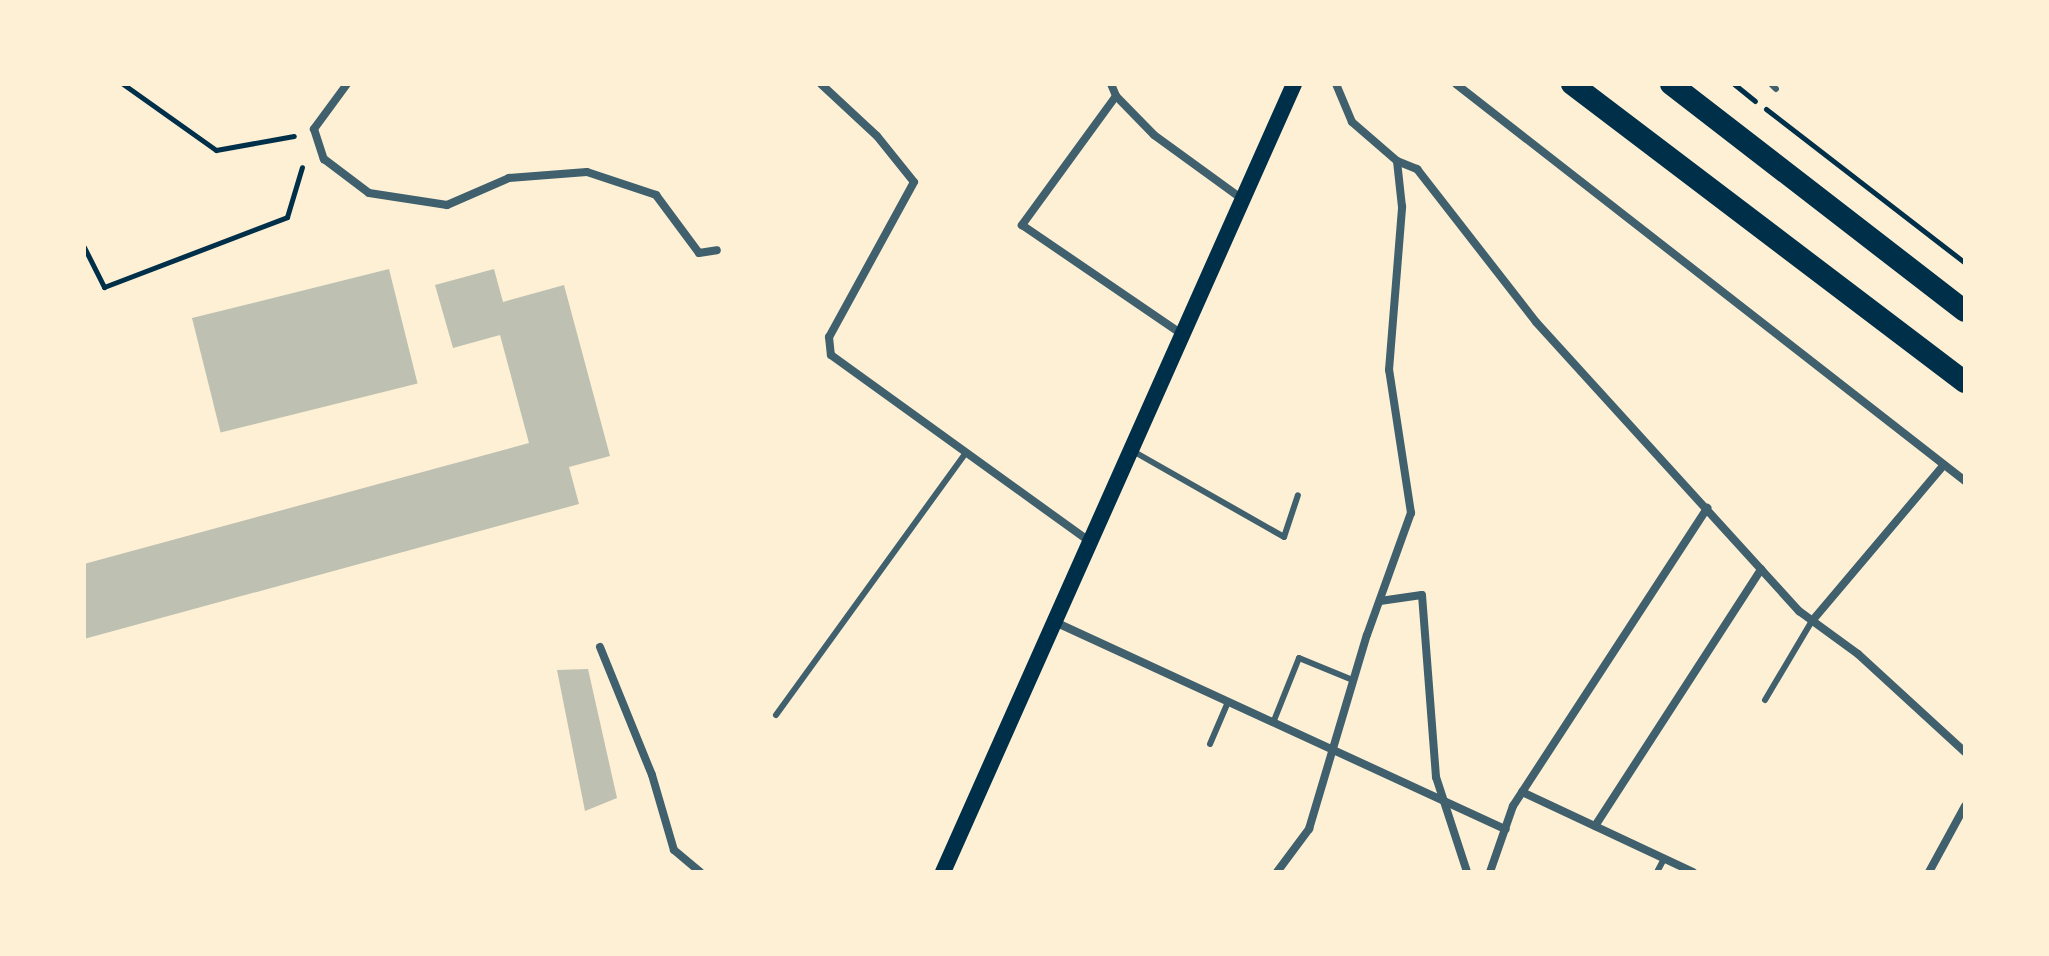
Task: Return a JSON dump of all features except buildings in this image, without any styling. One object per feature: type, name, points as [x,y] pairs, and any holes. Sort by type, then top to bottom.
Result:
[{"type":"highway","points":[[1572,84],[1965,382]]},
{"type":"highway","points":[[1671,84],[1965,311]]},
{"type":"main road","points":[[943,872],[1294,84]]},
{"type":"street","points":[[347,84],[314,129],[324,159],[369,193],[447,205],[509,178],[587,172],[656,195],[699,253],[717,250]]},
{"type":"street","points":[[821,84],[877,136],[914,182],[829,337],[831,355],[1090,542]]},
{"type":"street","points":[[1111,84],[1116,96],[1154,135],[1243,199]]},
{"type":"street","points":[[1336,84],[1352,122],[1397,161],[1417,169],[1536,322],[1761,569],[1812,621],[1858,654],[1965,752]]},
{"type":"street","points":[[1456,84],[1965,481]]},
{"type":"street","points":[[1116,96],[1022,225],[1183,334]]},
{"type":"street","points":[[1277,872],[1309,829],[1330,750],[1411,513],[1389,370],[1402,207],[1397,161]]},
{"type":"street","points":[[1812,621],[1944,465]]},
{"type":"street","points":[[1490,872],[1522,792],[1707,508]]},
{"type":"street","points":[[1595,826],[1761,569]]},
{"type":"street","points":[[1380,601],[1422,595],[1436,777],[1467,872]]},
{"type":"street","points":[[1055,621],[1506,829]]},
{"type":"street","points":[[600,647],[652,775],[674,850],[700,872]]},
{"type":"street","points":[[1522,792],[1693,872]]},
{"type":"street","points":[[1929,872],[1965,806]]},
{"type":"lane","points":[[1131,450],[1284,537],[1298,495]]},
{"type":"lane","points":[[776,715],[965,454]]},
{"type":"lane","points":[[1765,700],[1812,621]]},
{"type":"lane","points":[[1273,723],[1299,658],[1353,680]]},
{"type":"lane","points":[[1210,744],[1228,702]]},
{"type":"lane","points":[[1657,872],[1664,859]]},
{"type":"path","points":[[123,84],[216,150],[280,141],[314,129]]},
{"type":"path","points":[[1734,84],[1965,263]]},
{"type":"path","points":[[84,247],[104,287],[287,217],[314,129]]},
{"type":"pier","points":[[1553,84],[1686,84],[1965,316],[1965,398]]}]
